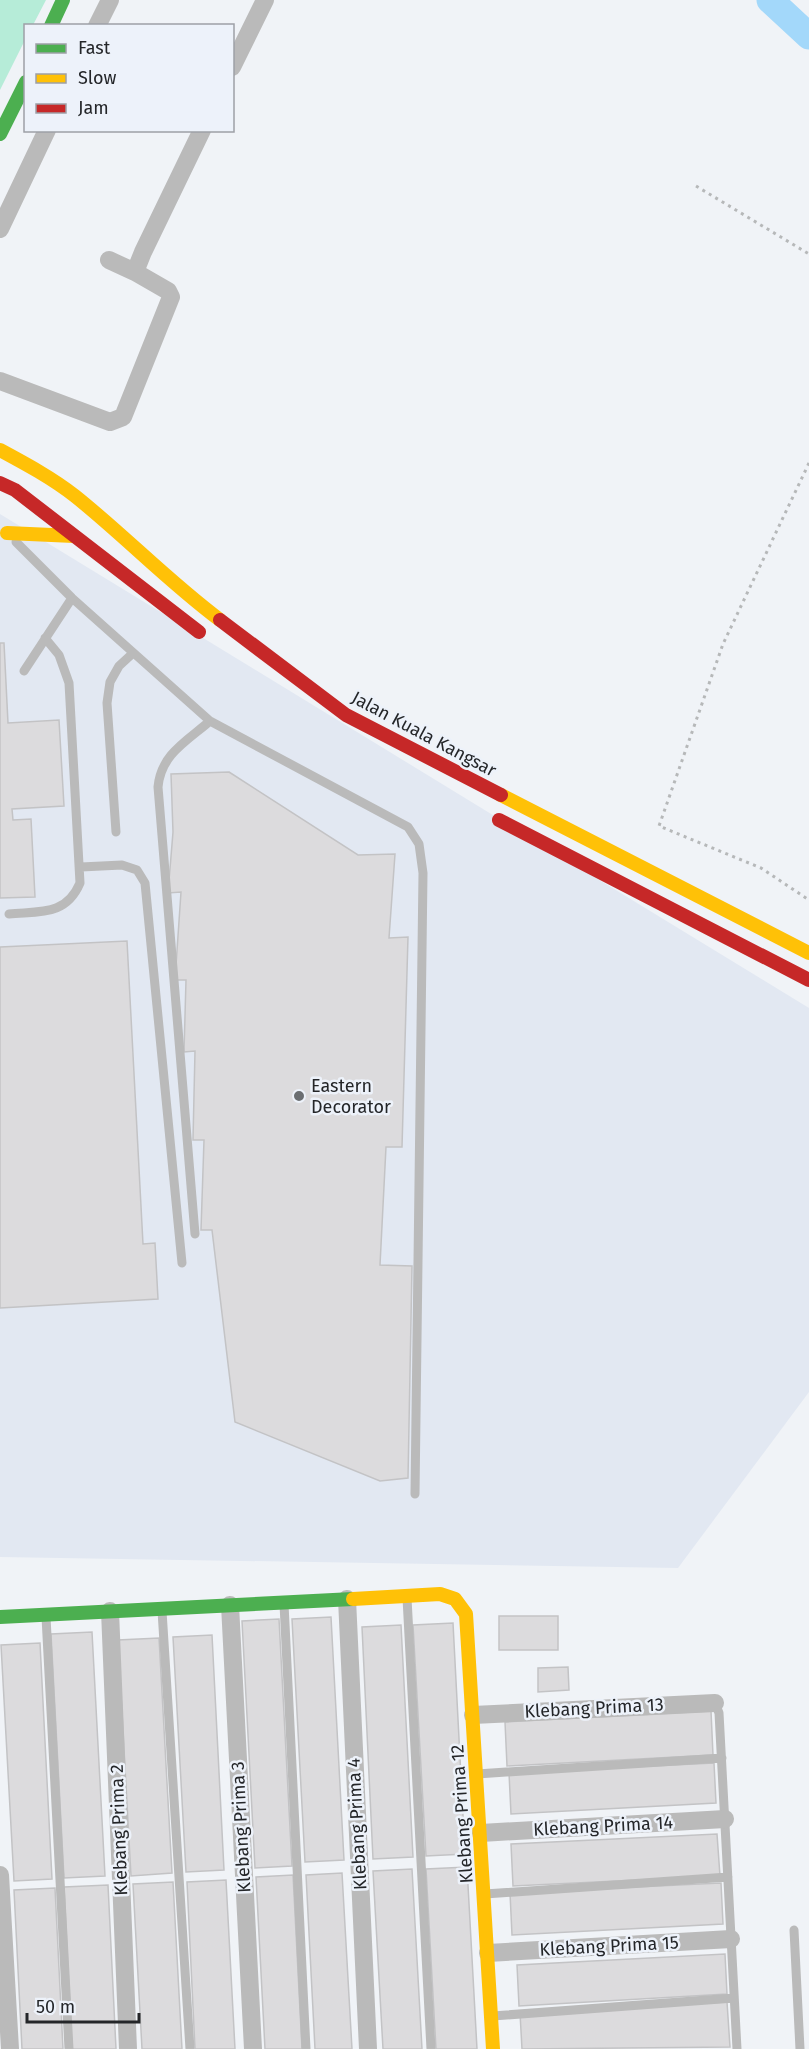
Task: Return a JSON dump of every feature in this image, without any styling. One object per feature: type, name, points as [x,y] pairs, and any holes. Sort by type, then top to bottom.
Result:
[{"type":"main road","points":[[52,24],[63,0]]},
{"type":"main road","points":[[0,134],[24,86]]},
{"type":"main road","name":"Jalan Kuala Kangsar","points":[[0,450],[74,495],[194,602],[346,715],[809,953]]},
{"type":"main road","points":[[0,483],[15,490],[208,639]]},
{"type":"main road","points":[[3,531],[74,536]]},
{"type":"main road","points":[[489,814],[809,980]]},
{"type":"main road","name":"Klebang Prima 12","points":[[406,1596],[440,1594],[455,1598],[465,1611],[481,1833],[493,2049]]},
{"type":"main road","points":[[0,1617],[406,1596]]},
{"type":"street","points":[[98,24],[110,0]]},
{"type":"street","points":[[234,63],[265,0]]},
{"type":"street","points":[[0,229],[46,132]]},
{"type":"street","points":[[135,272],[201,132]]},
{"type":"street","points":[[0,381],[110,422],[120,421],[171,297],[168,291],[109,260]]},
{"type":"street","name":"Klebang Prima 4","points":[[347,1599],[368,2049]]},
{"type":"street","name":"Klebang Prima 3","points":[[230,1605],[253,2049]]},
{"type":"street","name":"Klebang Prima 2","points":[[110,1611],[128,2049]]},
{"type":"street","name":"Klebang Prima 13","points":[[473,1715],[715,1703]]},
{"type":"street","name":"Klebang Prima 14","points":[[481,1833],[725,1819]]},
{"type":"street","points":[[0,1875],[10,2049]]},
{"type":"street","name":"Klebang Prima 15","points":[[488,1953],[731,1939]]},
{"type":"lane","points":[[3,531],[132,654],[210,721],[408,827],[421,851],[423,873],[414,1494]]},
{"type":"lane","points":[[24,671],[72,598]]},
{"type":"lane","points":[[9,914],[57,909],[74,898],[80,883],[81,867],[69,683],[59,655],[45,639]]},
{"type":"lane","points":[[116,832],[107,704],[110,682],[119,666],[132,654]]},
{"type":"lane","points":[[195,1234],[158,787],[160,771],[171,754],[210,721]]},
{"type":"lane","points":[[81,867],[122,865],[137,870],[144,883],[182,1263]]},
{"type":"lane","points":[[406,1596],[431,2049]]},
{"type":"lane","points":[[284,1602],[306,2049]]},
{"type":"lane","points":[[162,1608],[189,2049]]},
{"type":"lane","points":[[45,1614],[69,2049]]},
{"type":"lane","points":[[715,1703],[719,1713],[722,1758],[737,2049]]},
{"type":"lane","points":[[477,1774],[722,1758]]},
{"type":"lane","points":[[484,1894],[728,1877]]},
{"type":"lane","points":[[794,1930],[800,2049]]},
{"type":"lane","points":[[491,2016],[734,1998]]},
{"type":"path","points":[[696,186],[809,254]]},
{"type":"path","points":[[809,463],[723,644],[659,826],[761,868],[809,900]]},
{"type":"shaded area","points":[[0,514],[809,1008],[809,1392],[678,1568],[0,1557]]},
{"type":"green space","points":[[0,0],[46,0],[34,24],[24,24],[24,42],[0,90]]},
{"type":"building","points":[[0,643],[4,643],[8,723],[59,720],[64,806],[12,809],[13,820],[31,819],[35,897],[0,898]]},
{"type":"building","name":"Eastern Decorator","points":[[229,772],[358,855],[395,854],[389,938],[408,937],[402,1147],[386,1147],[380,1265],[412,1266],[408,1478],[380,1481],[235,1422],[212,1230],[201,1230],[204,1140],[193,1140],[195,1051],[184,1052],[186,980],[175,980],[181,892],[168,893],[173,832],[171,774]]},
{"type":"building","points":[[127,941],[143,1244],[155,1243],[158,1299],[0,1308],[0,947]]},
{"type":"building","points":[[499,1616],[558,1616],[558,1650],[499,1650]]},
{"type":"building","points":[[331,1617],[344,1860],[305,1862],[292,1619]]},
{"type":"building","points":[[279,1619],[292,1866],[255,1868],[242,1621]]},
{"type":"building","points":[[453,1623],[465,1854],[426,1856],[413,1625]]},
{"type":"building","points":[[401,1625],[413,1857],[373,1859],[362,1627]]},
{"type":"building","points":[[92,1632],[105,1876],[64,1878],[51,1634]]},
{"type":"building","points":[[212,1635],[224,1870],[186,1872],[173,1637]]},
{"type":"building","points":[[159,1638],[172,1873],[131,1876],[118,1640]]},
{"type":"building","points":[[40,1643],[52,1879],[14,1881],[1,1645]]},
{"type":"building","points":[[568,1667],[569,1690],[538,1692],[538,1668]]},
{"type":"building","points":[[711,1711],[713,1755],[507,1766],[505,1722]]},
{"type":"building","points":[[714,1763],[716,1803],[511,1814],[509,1773]]},
{"type":"building","points":[[717,1834],[720,1876],[513,1886],[511,1844]]},
{"type":"building","points":[[467,1867],[477,2049],[436,2049],[426,1869]]},
{"type":"building","points":[[412,1869],[422,2049],[383,2049],[373,1871]]},
{"type":"building","points":[[342,1873],[352,2049],[315,2049],[306,1875]]},
{"type":"building","points":[[293,1875],[302,2049],[265,2049],[256,1877]]},
{"type":"building","points":[[226,1880],[235,2049],[195,2049],[187,1882]]},
{"type":"building","points":[[173,1882],[182,2049],[142,2049],[133,1884]]},
{"type":"building","points":[[721,1883],[723,1924],[512,1935],[510,1893]]},
{"type":"building","points":[[108,1885],[116,2049],[72,2049],[64,1887]]},
{"type":"building","points":[[55,1888],[63,2049],[22,2049],[14,1890]]},
{"type":"building","points":[[725,1954],[727,1994],[519,2006],[517,1965]]},
{"type":"building","points":[[727,2002],[730,2047],[522,2049],[520,2013]]},
{"type":"waterway","points":[[770,0],[809,36]]},
{"type":"traffic: fast","points":[[52,24],[63,0]]},
{"type":"traffic: fast","points":[[0,134],[24,86]]},
{"type":"traffic: fast","points":[[0,1617],[353,1599]]},
{"type":"traffic: slow","points":[[0,450],[48,477],[75,496],[220,620]]},
{"type":"traffic: slow","points":[[7,533],[74,536]]},
{"type":"traffic: slow","points":[[501,795],[809,953]]},
{"type":"traffic: slow","points":[[353,1599],[440,1594],[455,1599],[466,1614],[493,2049]]},
{"type":"traffic: jam","points":[[0,483],[15,490],[199,632]]},
{"type":"traffic: jam","points":[[220,620],[346,715],[501,795]]},
{"type":"traffic: jam","points":[[499,820],[809,980]]},
{"type":"place","name":"Eastern Decorator","points":[[299,1096]]}]
